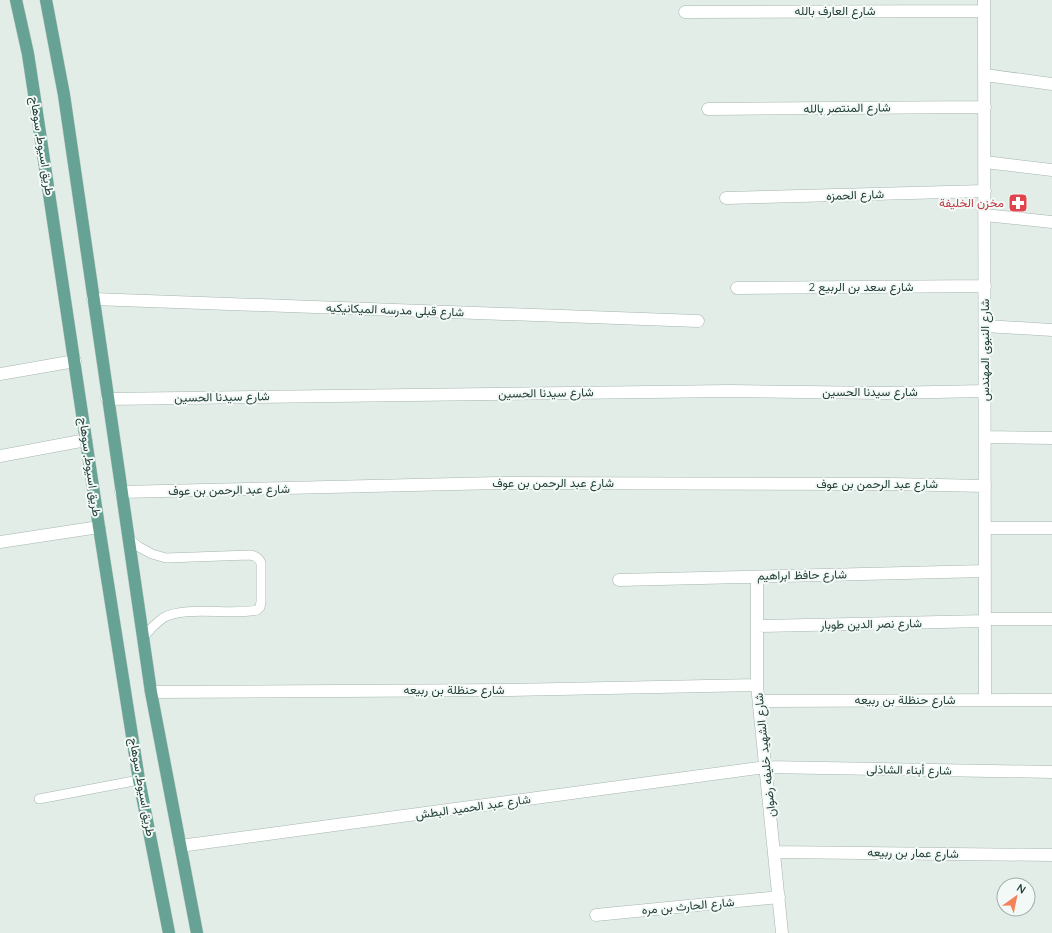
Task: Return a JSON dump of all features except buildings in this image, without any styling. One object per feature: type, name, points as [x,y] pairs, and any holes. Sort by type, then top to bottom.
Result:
[{"type":"main road","name":"طريق اسيوط, سوهاج","points":[[16,0],[28,54],[99,527],[139,780],[169,933]]},
{"type":"main road","points":[[46,0],[62,87],[151,692],[197,933]]},
{"type":"street","name":"شارع العارف بالله","points":[[685,12],[984,5]]},
{"type":"street","name":"شارع النبوى المهندس","points":[[984,5],[985,700]]},
{"type":"street","points":[[985,75],[1052,84]]},
{"type":"street","name":"شارع المنتصر بالله","points":[[708,109],[985,107]]},
{"type":"street","points":[[984,162],[1052,170]]},
{"type":"street","name":"شارع الحمزه","points":[[726,198],[985,191]]},
{"type":"street","points":[[985,215],[1052,222]]},
{"type":"street","name":"شارع سعد بن الربيع 2","points":[[737,288],[985,286]]},
{"type":"street","name":"شارع قبلى مدرسه الميكانيكيه","points":[[93,299],[698,321]]},
{"type":"street","points":[[985,326],[1052,330]]},
{"type":"street","points":[[0,374],[75,361]]},
{"type":"street","name":"شارع سيدنا الحسين","points":[[107,399],[731,391],[886,393],[985,391]]},
{"type":"street","points":[[985,437],[1052,438]]},
{"type":"street","points":[[0,456],[86,440]]},
{"type":"street","name":"شارع عبد الرحمن بن عوف","points":[[121,492],[498,483],[882,484],[985,486]]},
{"type":"street","points":[[0,542],[99,527]]},
{"type":"street","points":[[985,528],[1052,528]]},
{"type":"street","name":"شارع حافظ ابراهيم","points":[[619,580],[985,571]]},
{"type":"street","name":"شارع الشهيد خليفه رضوان","points":[[757,576],[757,685],[782,933]]},
{"type":"street","name":"شارع نصر الدين طوبار","points":[[757,626],[1052,619]]},
{"type":"street","name":"شارع حنظلة بن ربيعه","points":[[151,692],[501,690],[757,685]]},
{"type":"street","name":"شارع حنظلة بن ربيعه","points":[[759,701],[1052,700]]},
{"type":"street","name":"شارع عبد الحميد البطش","points":[[180,846],[766,767]]},
{"type":"street","name":"شارع أبناء الشاذلى","points":[[766,767],[1052,772]]},
{"type":"street","name":"شارع عمار بن ربيعه","points":[[774,852],[1052,854]]},
{"type":"street","name":"شارع الحارث بن مره","points":[[596,914],[779,897]]},
{"type":"lane","points":[[128,538],[139,548],[166,558],[250,555],[260,559],[261,563],[261,602],[260,607],[257,610],[177,612],[152,626],[143,638]]},
{"type":"lane","points":[[39,799],[139,780]]},
{"type":"place","name":"مخزن الخليفة","points":[[1018,203]]}]
